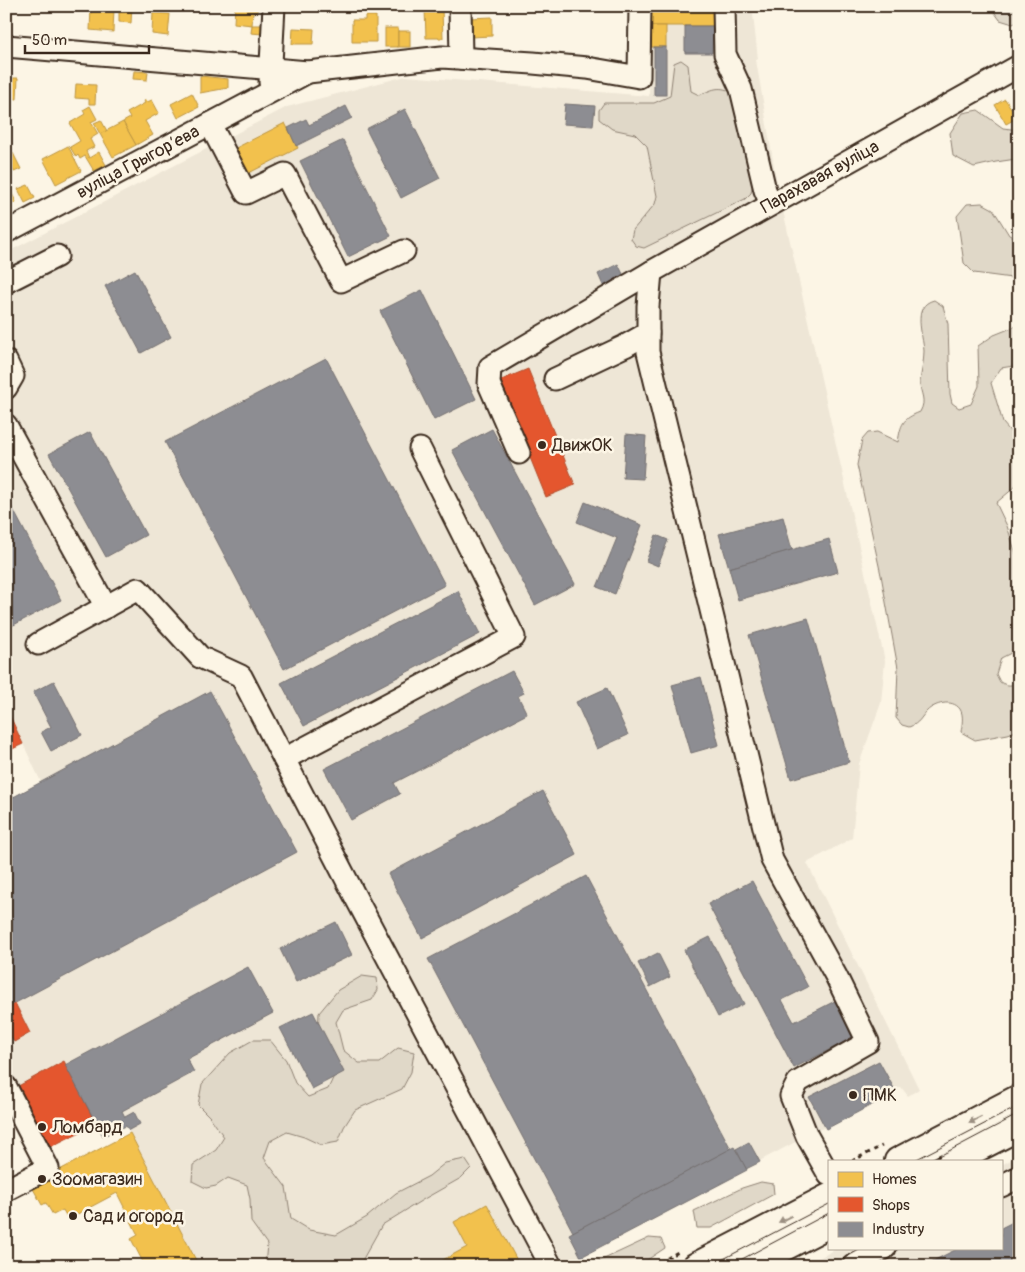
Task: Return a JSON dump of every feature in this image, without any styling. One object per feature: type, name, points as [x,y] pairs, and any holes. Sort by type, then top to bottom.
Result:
[{"type":"main road","points":[[900,1160],[1019,1098]]},
{"type":"main road","points":[[954,1160],[1019,1127]]},
{"type":"main road","points":[[696,1266],[828,1198]]},
{"type":"main road","points":[[748,1266],[828,1225]]},
{"type":"street","points":[[270,92],[274,6]]},
{"type":"street","points":[[460,6],[461,58]]},
{"type":"street","points":[[6,46],[308,72],[442,57],[587,68],[640,77],[640,6]]},
{"type":"street","points":[[724,6],[725,54],[741,89],[765,190],[771,204]]},
{"type":"street","name":"Парахавая вуліца","points":[[519,453],[489,384],[490,367],[651,272],[1019,66]]},
{"type":"street","name":"вуліца Грыгорʼева","points":[[6,232],[308,72]]},
{"type":"street","points":[[210,124],[246,194],[285,174],[341,281],[404,251]]},
{"type":"street","points":[[6,282],[57,256]]},
{"type":"street","points":[[651,272],[648,306],[648,352],[772,860],[836,976],[868,1042],[798,1082],[791,1096],[807,1136],[828,1173]]},
{"type":"street","points":[[555,379],[648,333]]},
{"type":"street","points":[[6,361],[13,376],[6,388]]},
{"type":"street","points":[[6,425],[106,607]]},
{"type":"street","points":[[284,759],[514,637],[420,449]]},
{"type":"street","points":[[38,644],[138,589],[200,657],[241,676],[551,1266]]},
{"type":"street","points":[[6,1087],[48,1168],[6,1190]]},
{"type":"street","points":[[1002,1186],[1019,1177]]},
{"type":"street","points":[[853,1266],[881,1250]]},
{"type":"shaded area","points":[[650,6],[752,6],[758,59],[756,60],[777,184],[885,661],[881,703],[859,764],[852,838],[807,863],[919,1089],[908,1096],[901,1087],[895,1090],[896,1092],[826,1129],[825,1127],[807,1136],[746,1168],[747,1170],[564,1266],[199,1266],[126,1126],[103,1136],[96,1124],[44,1150],[6,1080],[6,801],[41,782],[6,707],[6,253],[287,107],[406,76],[649,96]]},
{"type":"shaded area","points":[[990,6],[1019,6],[1019,21],[1013,24],[1000,20]]},
{"type":"shaded area","points":[[681,60],[688,65],[691,91],[699,95],[719,89],[732,92],[755,175],[751,193],[745,199],[644,248],[636,246],[631,239],[633,230],[655,204],[657,196],[647,146],[635,134],[612,129],[599,119],[599,110],[604,103],[654,103],[670,96],[674,63]]},
{"type":"shaded area","points":[[978,110],[1003,128],[1019,130],[1019,161],[1016,159],[974,167],[953,156],[950,133],[963,113]]},
{"type":"shaded area","points":[[982,203],[993,209],[1009,235],[1019,240],[1019,279],[974,273],[964,263],[957,216],[967,204]]},
{"type":"shaded area","points":[[934,300],[943,306],[948,324],[950,394],[952,403],[959,408],[971,404],[979,386],[978,346],[994,335],[1019,325],[1019,365],[1001,368],[991,383],[1003,423],[1014,436],[1019,446],[1019,478],[1015,487],[996,503],[1007,526],[1019,563],[1019,649],[1001,658],[996,674],[1000,682],[1005,684],[1012,685],[1019,680],[1019,730],[975,740],[961,732],[962,714],[957,706],[952,704],[943,703],[934,706],[918,722],[909,727],[902,725],[896,718],[898,668],[881,575],[857,465],[862,440],[868,433],[877,432],[898,442],[903,423],[909,417],[920,412],[922,408],[923,400],[920,382],[924,351],[920,314],[927,303]]},
{"type":"shaded area","points":[[362,976],[377,978],[378,990],[372,1000],[343,1010],[336,1022],[343,1050],[359,1063],[379,1063],[398,1048],[414,1052],[411,1072],[402,1089],[355,1110],[344,1127],[338,1142],[321,1145],[287,1132],[270,1141],[264,1158],[286,1187],[291,1219],[309,1230],[336,1235],[367,1217],[396,1193],[429,1176],[445,1163],[465,1159],[471,1168],[461,1178],[382,1225],[359,1266],[265,1266],[267,1244],[251,1222],[247,1185],[228,1178],[216,1186],[206,1188],[192,1181],[193,1165],[216,1150],[224,1137],[210,1117],[198,1105],[202,1084],[230,1053],[253,1040],[270,1040],[286,1060],[295,1083],[308,1097],[328,1089],[334,1076],[318,1034],[319,1013],[338,990]]},
{"type":"shaded area","points":[[1019,1156],[1019,1266],[804,1266],[834,1250],[1002,1250],[1002,1164]]},
{"type":"shaded area","points":[[761,1182],[773,1184],[774,1194],[711,1228],[697,1228],[694,1211],[742,1188]]},
{"type":"shaded area","points":[[649,1238],[661,1239],[665,1248],[638,1266],[589,1266]]},
{"type":"building: Homes","points":[[119,6],[132,6],[131,23],[119,22]]},
{"type":"building: Homes","points":[[235,6],[258,6],[257,12],[253,12],[252,25],[234,23]]},
{"type":"building: Homes","points":[[650,6],[713,6],[713,26],[649,26]]},
{"type":"building: Homes","points":[[91,8],[114,9],[113,32],[90,30]]},
{"type":"building: Homes","points":[[425,9],[442,9],[443,38],[426,38]]},
{"type":"building: Homes","points":[[153,13],[170,14],[168,36],[152,34]]},
{"type":"building: Homes","points":[[365,16],[376,16],[376,42],[352,42],[352,20],[365,20]]},
{"type":"building: Homes","points":[[492,17],[492,36],[471,37],[470,18]]},
{"type":"building: Homes","points":[[252,25],[262,25],[262,34],[251,33]]},
{"type":"building: Homes","points":[[649,26],[666,26],[666,47],[649,47]]},
{"type":"building: Homes","points":[[293,28],[314,29],[313,44],[292,44]]},
{"type":"building: Homes","points":[[385,28],[398,28],[398,47],[385,47]]},
{"type":"building: Homes","points":[[398,31],[410,31],[410,47],[398,47]]},
{"type":"building: Homes","points":[[134,71],[148,72],[147,80],[133,79]]},
{"type":"building: Homes","points":[[200,76],[228,79],[228,88],[200,93]]},
{"type":"building: Homes","points":[[6,78],[18,78],[17,99],[6,98]]},
{"type":"building: Homes","points":[[76,84],[96,85],[95,104],[89,104],[89,99],[75,98]]},
{"type":"building: Homes","points":[[192,93],[199,107],[178,118],[171,104]]},
{"type":"building: Homes","points":[[1005,99],[1011,108],[1017,105],[1019,109],[1019,117],[1006,124],[995,105]]},
{"type":"building: Homes","points":[[146,100],[147,102],[152,100],[159,113],[145,121],[153,135],[136,145],[123,122],[130,118],[127,113],[145,103],[144,101]]},
{"type":"building: Homes","points":[[90,106],[97,119],[91,122],[98,134],[90,139],[94,147],[86,151],[89,158],[99,152],[106,165],[94,171],[85,156],[80,159],[78,155],[76,157],[70,147],[80,141],[70,123],[85,114],[83,110]]},
{"type":"building: Homes","points":[[101,120],[107,131],[100,134],[94,123]]},
{"type":"building: Homes","points":[[123,122],[136,145],[113,157],[100,134]]},
{"type":"building: Homes","points":[[285,123],[298,148],[243,176],[230,151]]},
{"type":"building: Homes","points":[[68,146],[81,171],[56,184],[43,159]]},
{"type":"building: Homes","points":[[13,153],[21,169],[14,172],[6,157]]},
{"type":"building: Homes","points":[[6,184],[16,202],[6,207]]},
{"type":"building: Homes","points":[[28,185],[35,198],[25,203],[18,189]]},
{"type":"building: Homes","points":[[130,1133],[199,1266],[145,1266],[131,1239],[138,1235],[117,1193],[68,1219],[63,1210],[53,1215],[46,1203],[42,1205],[31,1185]]},
{"type":"building: Homes","points":[[487,1204],[520,1266],[432,1266],[467,1247],[454,1222]]},
{"type":"building: Shops","name":"ДвижОК","points":[[528,369],[575,485],[546,497],[499,381]]},
{"type":"building: Shops","points":[[10,716],[23,744],[6,752],[6,717]]},
{"type":"building: Shops","points":[[15,1003],[30,1033],[14,1042],[6,1028],[6,1008]]},
{"type":"building: Shops","points":[[64,1061],[96,1124],[44,1150],[11,1090]]},
{"type":"building: Industry","points":[[685,26],[713,26],[712,53],[685,53]]},
{"type":"building: Industry","points":[[654,47],[666,47],[666,95],[654,95]]},
{"type":"building: Industry","points":[[565,104],[595,106],[593,126],[563,124]]},
{"type":"building: Industry","points":[[346,106],[352,118],[296,146],[288,128],[306,119],[309,125]]},
{"type":"building: Industry","points":[[405,109],[440,178],[401,198],[366,129]]},
{"type":"building: Industry","points":[[343,140],[391,236],[348,257],[300,161]]},
{"type":"building: Industry","points":[[618,264],[626,280],[605,290],[598,274]]},
{"type":"building: Industry","points":[[135,270],[171,337],[141,353],[105,286]]},
{"type":"building: Industry","points":[[422,290],[476,399],[434,420],[380,311]]},
{"type":"building: Industry","points":[[326,358],[445,585],[284,669],[165,442]]},
{"type":"building: Industry","points":[[492,429],[575,584],[535,605],[452,450]]},
{"type":"building: Industry","points":[[90,432],[146,535],[106,557],[49,454]]},
{"type":"building: Industry","points":[[626,434],[646,436],[643,479],[623,478]]},
{"type":"building: Industry","points":[[6,496],[61,600],[6,629]]},
{"type":"building: Industry","points":[[585,502],[642,525],[615,594],[597,587],[617,538],[577,522]]},
{"type":"building: Industry","points":[[783,517],[792,550],[729,568],[719,534]]},
{"type":"building: Industry","points":[[656,535],[668,540],[658,566],[646,561]]},
{"type":"building: Industry","points":[[829,539],[838,572],[738,600],[729,568]]},
{"type":"building: Industry","points":[[458,591],[480,634],[304,726],[281,683]]},
{"type":"building: Industry","points":[[808,618],[849,762],[791,779],[749,635]]},
{"type":"building: Industry","points":[[512,671],[524,693],[518,696],[527,714],[394,783],[400,794],[351,820],[324,769]]},
{"type":"building: Industry","points":[[701,677],[719,745],[691,753],[672,685]]},
{"type":"building: Industry","points":[[54,681],[82,735],[51,751],[41,732],[51,727],[33,692]]},
{"type":"building: Industry","points":[[607,688],[628,735],[597,749],[576,702]]},
{"type":"building: Industry","points":[[210,691],[297,852],[6,1008],[6,801]]},
{"type":"building: Industry","points":[[543,791],[577,855],[422,938],[388,874]]},
{"type":"building: Industry","points":[[586,876],[731,1149],[573,1232],[428,959]]},
{"type":"building: Industry","points":[[752,881],[808,987],[782,1000],[794,1022],[835,1001],[854,1037],[794,1068],[708,904]]},
{"type":"building: Industry","points":[[336,922],[352,955],[296,982],[280,949]]},
{"type":"building: Industry","points":[[710,937],[744,1004],[718,1017],[684,950]]},
{"type":"building: Industry","points":[[658,953],[670,977],[650,987],[638,963]]},
{"type":"building: Industry","points":[[248,967],[273,1013],[187,1059],[194,1072],[122,1111],[125,1117],[134,1112],[140,1124],[129,1130],[126,1126],[103,1136],[65,1065]]},
{"type":"building: Industry","points":[[313,1012],[344,1072],[312,1089],[280,1028]]},
{"type":"building: Industry","name":"ПМК","points":[[879,1061],[896,1092],[826,1129],[809,1097]]},
{"type":"building: Industry","points":[[749,1142],[760,1162],[746,1169],[736,1149]]},
{"type":"building: Industry","points":[[734,1147],[747,1170],[581,1257],[569,1234]]},
{"type":"building: Industry","points":[[1019,1219],[1019,1266],[923,1266],[955,1250],[1002,1250],[1002,1228]]},
{"type":"tram line","points":[[915,1160],[1019,1106]]},
{"type":"tram line","points":[[932,1160],[1019,1114]]},
{"type":"tram line","points":[[710,1266],[828,1205]]},
{"type":"tram line","points":[[729,1266],[828,1214]]},
{"type":"place","name":"ДвижОК","points":[[542,445]]},
{"type":"place","name":"ПМК","points":[[853,1095]]},
{"type":"place","name":"Ломбард","points":[[42,1127]]},
{"type":"place","name":"Зоомагазин","points":[[42,1179]]},
{"type":"place","name":"Сад и огород","points":[[73,1216]]}]
